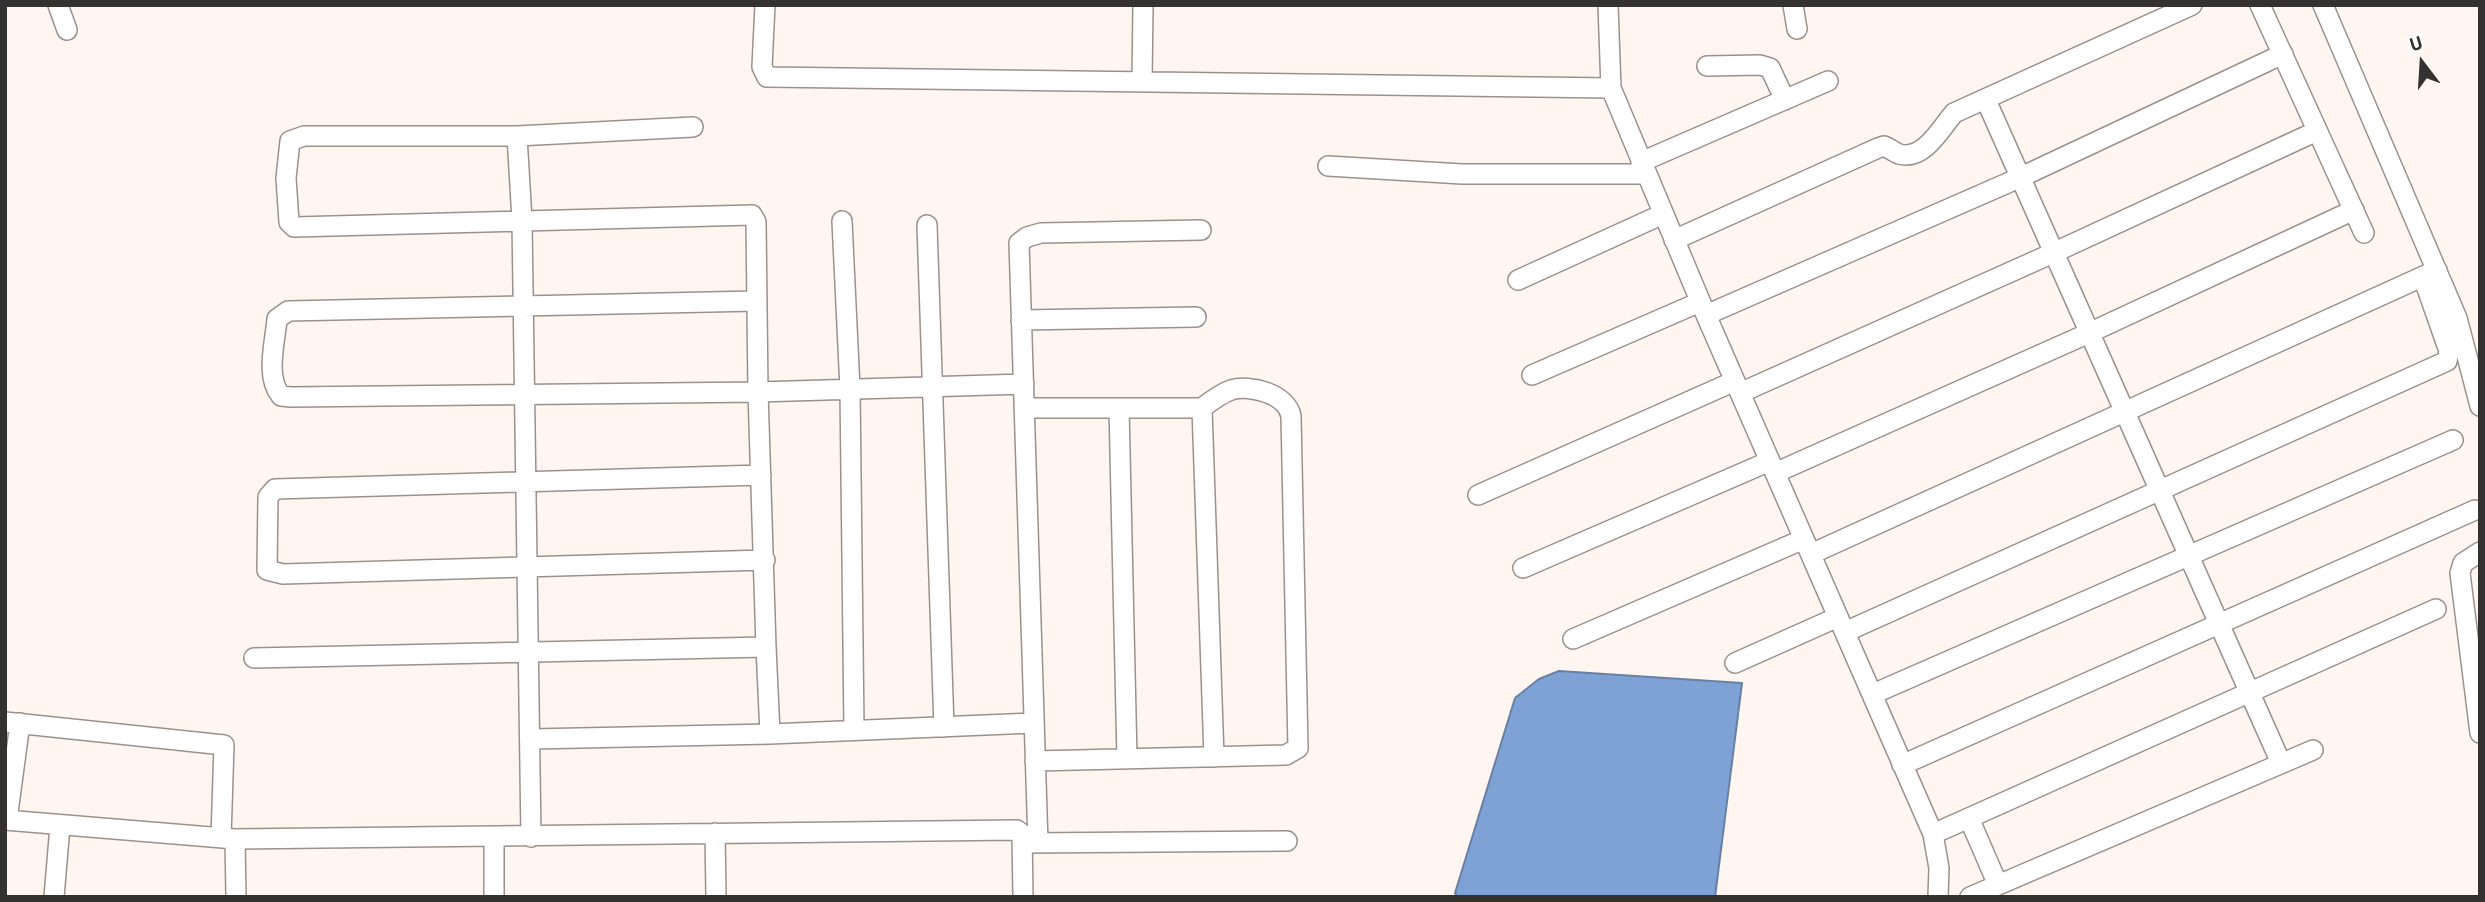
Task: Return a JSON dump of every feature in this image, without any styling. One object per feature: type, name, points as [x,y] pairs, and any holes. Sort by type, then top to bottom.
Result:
[{"type":"street","points":[[58,5],[66,30]]},
{"type":"street","points":[[765,5],[762,67],[767,77],[1611,88]]},
{"type":"street","points":[[1142,82],[1143,5]]},
{"type":"street","points":[[1608,5],[1611,88],[1703,309],[1933,834],[1939,868],[1938,897]]},
{"type":"street","points":[[1793,5],[1797,29]]},
{"type":"street","points":[[1674,240],[1878,148],[1912,153],[1933,140],[1954,113],[2192,5]]},
{"type":"street","points":[[2260,5],[2364,233]]},
{"type":"street","points":[[1735,663],[1842,624],[2160,490],[2447,361],[2449,351],[2430,273],[2323,5]]},
{"type":"street","points":[[1532,375],[1703,309],[2019,178],[2283,54]]},
{"type":"street","points":[[1707,66],[1760,65],[1770,68],[1785,100]]},
{"type":"street","points":[[1328,166],[1462,174],[1644,168],[1828,81]]},
{"type":"street","points":[[1986,100],[2281,763]]},
{"type":"street","points":[[693,127],[517,136],[304,136],[290,141],[286,178],[289,222],[294,227],[752,215],[756,222],[758,392],[770,734]]},
{"type":"street","points":[[1478,495],[2053,254],[2317,131]]},
{"type":"street","points":[[517,136],[526,394],[532,738],[531,837]]},
{"type":"street","points":[[1523,568],[1773,467],[2089,333],[2354,210]]},
{"type":"street","points":[[1518,280],[1663,214]]},
{"type":"street","points":[[842,221],[849,389],[854,730]]},
{"type":"street","points":[[927,225],[944,727]]},
{"type":"street","points":[[1023,897],[1030,843],[1035,761],[1019,243],[1027,237],[1041,233],[1201,230]]},
{"type":"street","points":[[2430,273],[2458,318],[2480,406]]},
{"type":"street","points":[[1573,639],[1808,547],[2124,411],[2430,273]]},
{"type":"street","points":[[756,301],[288,310],[277,319],[272,374],[276,390],[281,396],[758,392],[1024,384]]},
{"type":"street","points":[[1021,320],[1196,317]]},
{"type":"street","points":[[1024,408],[1202,408],[1222,394],[1248,388],[1282,401],[1290,409],[1291,416],[1298,748],[1286,755],[1035,761]]},
{"type":"street","points":[[1119,408],[1127,758]]},
{"type":"street","points":[[1202,408],[1214,757]]},
{"type":"street","points":[[1873,694],[2453,440]]},
{"type":"street","points":[[761,475],[275,489],[268,497],[267,570],[283,574],[765,560]]},
{"type":"street","points":[[1902,765],[2475,510]]},
{"type":"street","points":[[2480,552],[2463,563],[2460,573],[2480,733]]},
{"type":"street","points":[[1933,834],[2436,610]]},
{"type":"street","points":[[254,658],[766,648]]},
{"type":"street","points":[[236,897],[228,838],[224,745],[12,722],[6,820],[60,826],[228,838],[1017,830],[1030,843],[1287,841]]},
{"type":"street","points":[[532,738],[770,734],[1033,723]]},
{"type":"street","points":[[1970,897],[2313,750]]},
{"type":"street","points":[[1969,817],[1998,885]]},
{"type":"street","points":[[54,897],[60,826]]},
{"type":"street","points":[[715,833],[716,897]]},
{"type":"street","points":[[494,837],[494,897]]},
{"type":"water","points":[[1559,671],[1742,683],[1715,897],[1457,897],[1455,893],[1515,698],[1539,679]]}]
